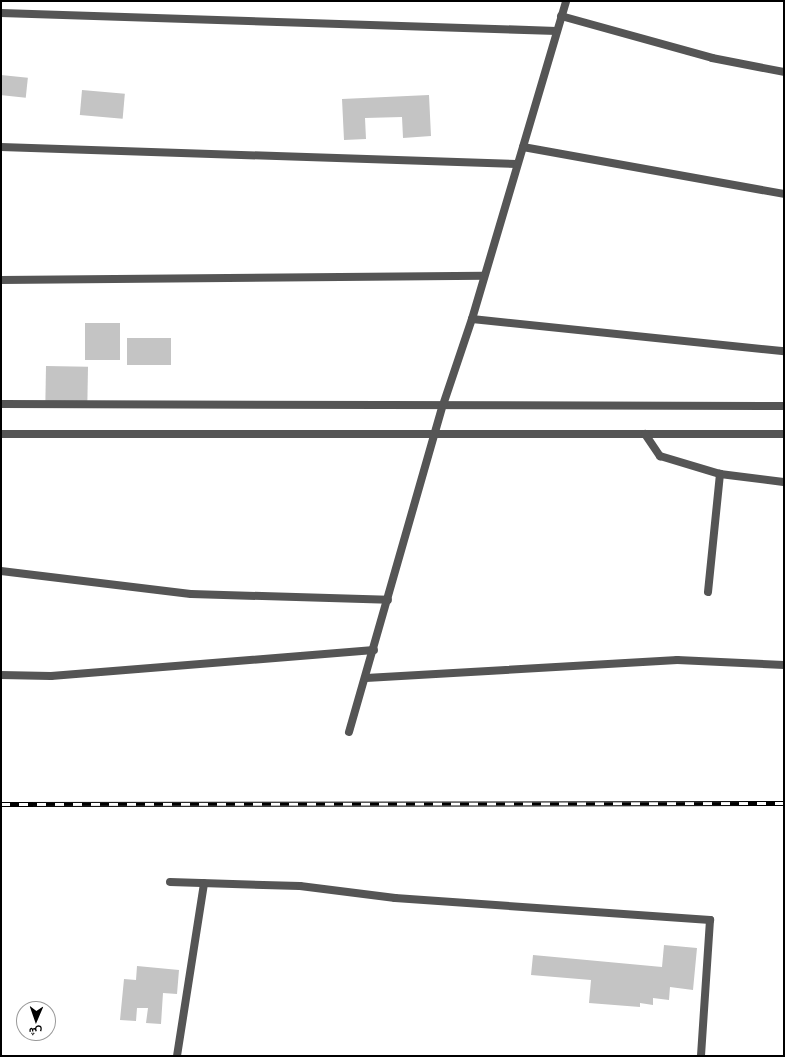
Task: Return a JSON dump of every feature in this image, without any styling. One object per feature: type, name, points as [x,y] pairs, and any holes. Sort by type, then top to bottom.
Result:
[{"type":"street","points":[[349,732],[366,678],[443,405],[472,319],[566,1]]},
{"type":"street","points":[[1,13],[557,31]]},
{"type":"street","points":[[561,16],[712,58],[784,72]]},
{"type":"street","points":[[1,147],[517,164]]},
{"type":"street","points":[[523,147],[784,194]]},
{"type":"street","points":[[1,280],[484,276]]},
{"type":"street","points":[[472,319],[784,351]]},
{"type":"street","points":[[1,404],[784,406]]},
{"type":"street","points":[[1,434],[784,434]]},
{"type":"street","points":[[645,434],[660,456],[720,474],[784,482]]},
{"type":"street","points":[[708,592],[720,474]]},
{"type":"street","points":[[1,571],[190,594],[388,600]]},
{"type":"street","points":[[1,675],[51,676],[374,650]]},
{"type":"street","points":[[366,678],[677,660],[784,665]]},
{"type":"street","points":[[170,882],[300,886],[395,898],[710,920],[701,1056]]},
{"type":"street","points":[[177,1056],[204,883]]},
{"type":"building","points":[[1,75],[28,78],[26,98],[1,95]]},
{"type":"building","points":[[82,90],[125,94],[123,119],[80,115]]},
{"type":"building","points":[[429,95],[431,136],[403,138],[402,117],[365,118],[366,139],[344,140],[342,99]]},
{"type":"building","points":[[85,323],[120,323],[120,360],[85,360]]},
{"type":"building","points":[[127,338],[171,338],[171,365],[127,365]]},
{"type":"building","points":[[46,366],[88,367],[87,404],[45,403]]},
{"type":"building","points":[[664,945],[697,948],[693,990],[670,987],[669,1000],[653,998],[653,1005],[640,1003],[640,1007],[589,1003],[591,980],[531,975],[533,955],[662,967]]},
{"type":"building","points":[[137,966],[179,970],[177,994],[163,993],[161,1024],[146,1023],[148,1008],[137,1008],[136,1021],[120,1020],[124,979],[136,980]]},
{"type":"railway","points":[[1,804],[784,803]]}]
